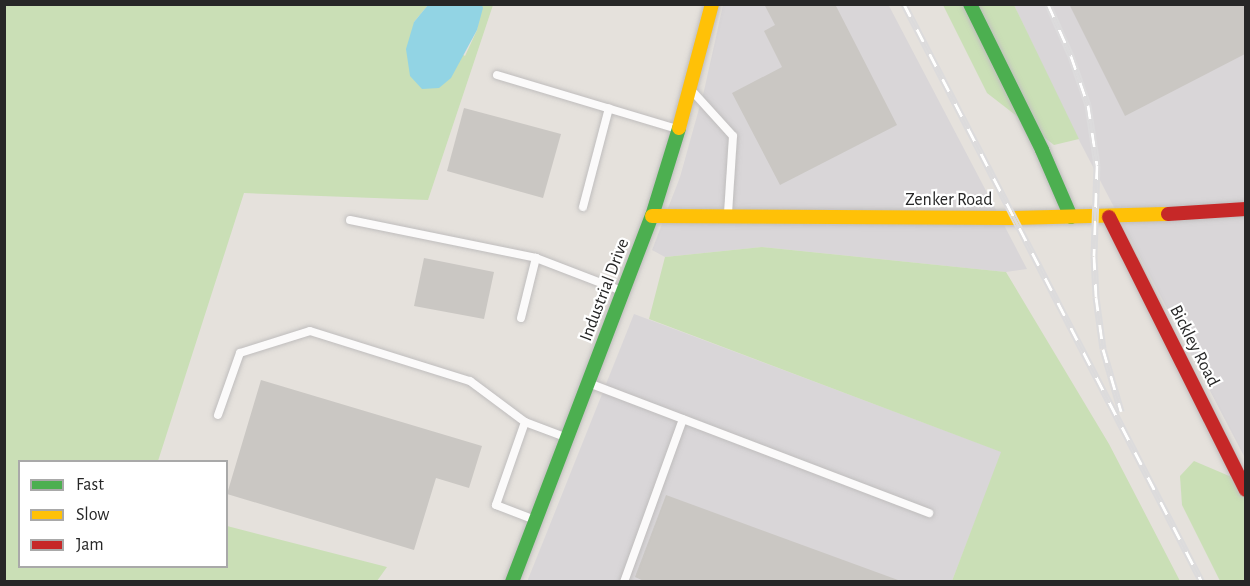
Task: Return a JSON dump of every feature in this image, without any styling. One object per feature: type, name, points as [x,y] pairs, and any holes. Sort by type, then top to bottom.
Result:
[{"type":"street","name":"Industrial Drive","points":[[512,582],[652,216],[691,90],[712,4]]},
{"type":"street","points":[[970,4],[1042,150],[1071,218]]},
{"type":"street","name":"Zenker Road","points":[[652,216],[1071,218],[1245,209]]},
{"type":"street","name":"Bickley Road","points":[[1109,217],[1245,490]]},
{"type":"lane","points":[[497,75],[679,129]]},
{"type":"lane","points":[[691,90],[733,136],[728,217]]},
{"type":"lane","points":[[583,207],[609,108]]},
{"type":"lane","points":[[350,220],[536,258],[624,292]]},
{"type":"lane","points":[[521,318],[536,258]]},
{"type":"lane","points":[[218,415],[240,353],[310,331],[470,381],[525,422],[568,438]]},
{"type":"lane","points":[[589,383],[929,513]]},
{"type":"lane","points":[[624,582],[683,419]]},
{"type":"lane","points":[[525,422],[496,505],[537,521]]},
{"type":"shaded area","points":[[888,4],[1027,269],[1006,272],[762,247],[665,257],[652,250],[680,177],[704,91],[723,5]]},
{"type":"shaded area","points":[[1014,5],[1245,5],[1245,458],[1068,119]]},
{"type":"shaded area","points":[[634,314],[1002,452],[952,581],[527,582]]},
{"type":"green space","points":[[4,5],[428,5],[414,22],[465,56],[477,30],[482,5],[493,5],[428,200],[244,193],[158,460],[18,460],[18,568],[228,568],[228,526],[387,567],[377,581],[5,581]]},
{"type":"green space","points":[[943,5],[1014,5],[1079,139],[1054,145],[987,93]]},
{"type":"green space","points":[[762,247],[1006,272],[1109,444],[1180,581],[952,581],[1001,452],[649,319],[665,257]]},
{"type":"green space","points":[[1194,461],[1241,481],[1245,490],[1245,581],[1220,581],[1182,505],[1180,476]]},
{"type":"water","points":[[428,5],[482,5],[483,8],[477,30],[451,78],[439,88],[422,89],[410,76],[406,49],[414,22]]},
{"type":"building","points":[[764,4],[835,4],[897,125],[780,185],[732,93],[782,67],[764,31],[775,25]]},
{"type":"building","points":[[1069,4],[1245,4],[1245,54],[1125,116]]},
{"type":"building","points":[[464,108],[561,134],[543,198],[447,171]]},
{"type":"building","points":[[424,258],[494,272],[484,319],[414,306]]},
{"type":"building","points":[[261,380],[482,446],[469,488],[436,478],[414,550],[228,494]]},
{"type":"building","points":[[666,495],[898,580],[898,582],[646,582],[635,577]]},
{"type":"railway","points":[[904,4],[1202,582]]},
{"type":"railway","points":[[1048,4],[1071,56],[1088,105],[1097,165],[1094,256],[1096,297],[1103,349],[1121,411]]},
{"type":"traffic: fast","points":[[970,4],[1042,150],[1071,217]]},
{"type":"traffic: fast","points":[[512,582],[652,216],[679,128]]},
{"type":"traffic: slow","points":[[679,128],[712,4]]},
{"type":"traffic: slow","points":[[652,216],[1014,218],[1168,214]]},
{"type":"traffic: jam","points":[[1168,214],[1246,209]]},
{"type":"traffic: jam","points":[[1109,217],[1246,490]]}]
